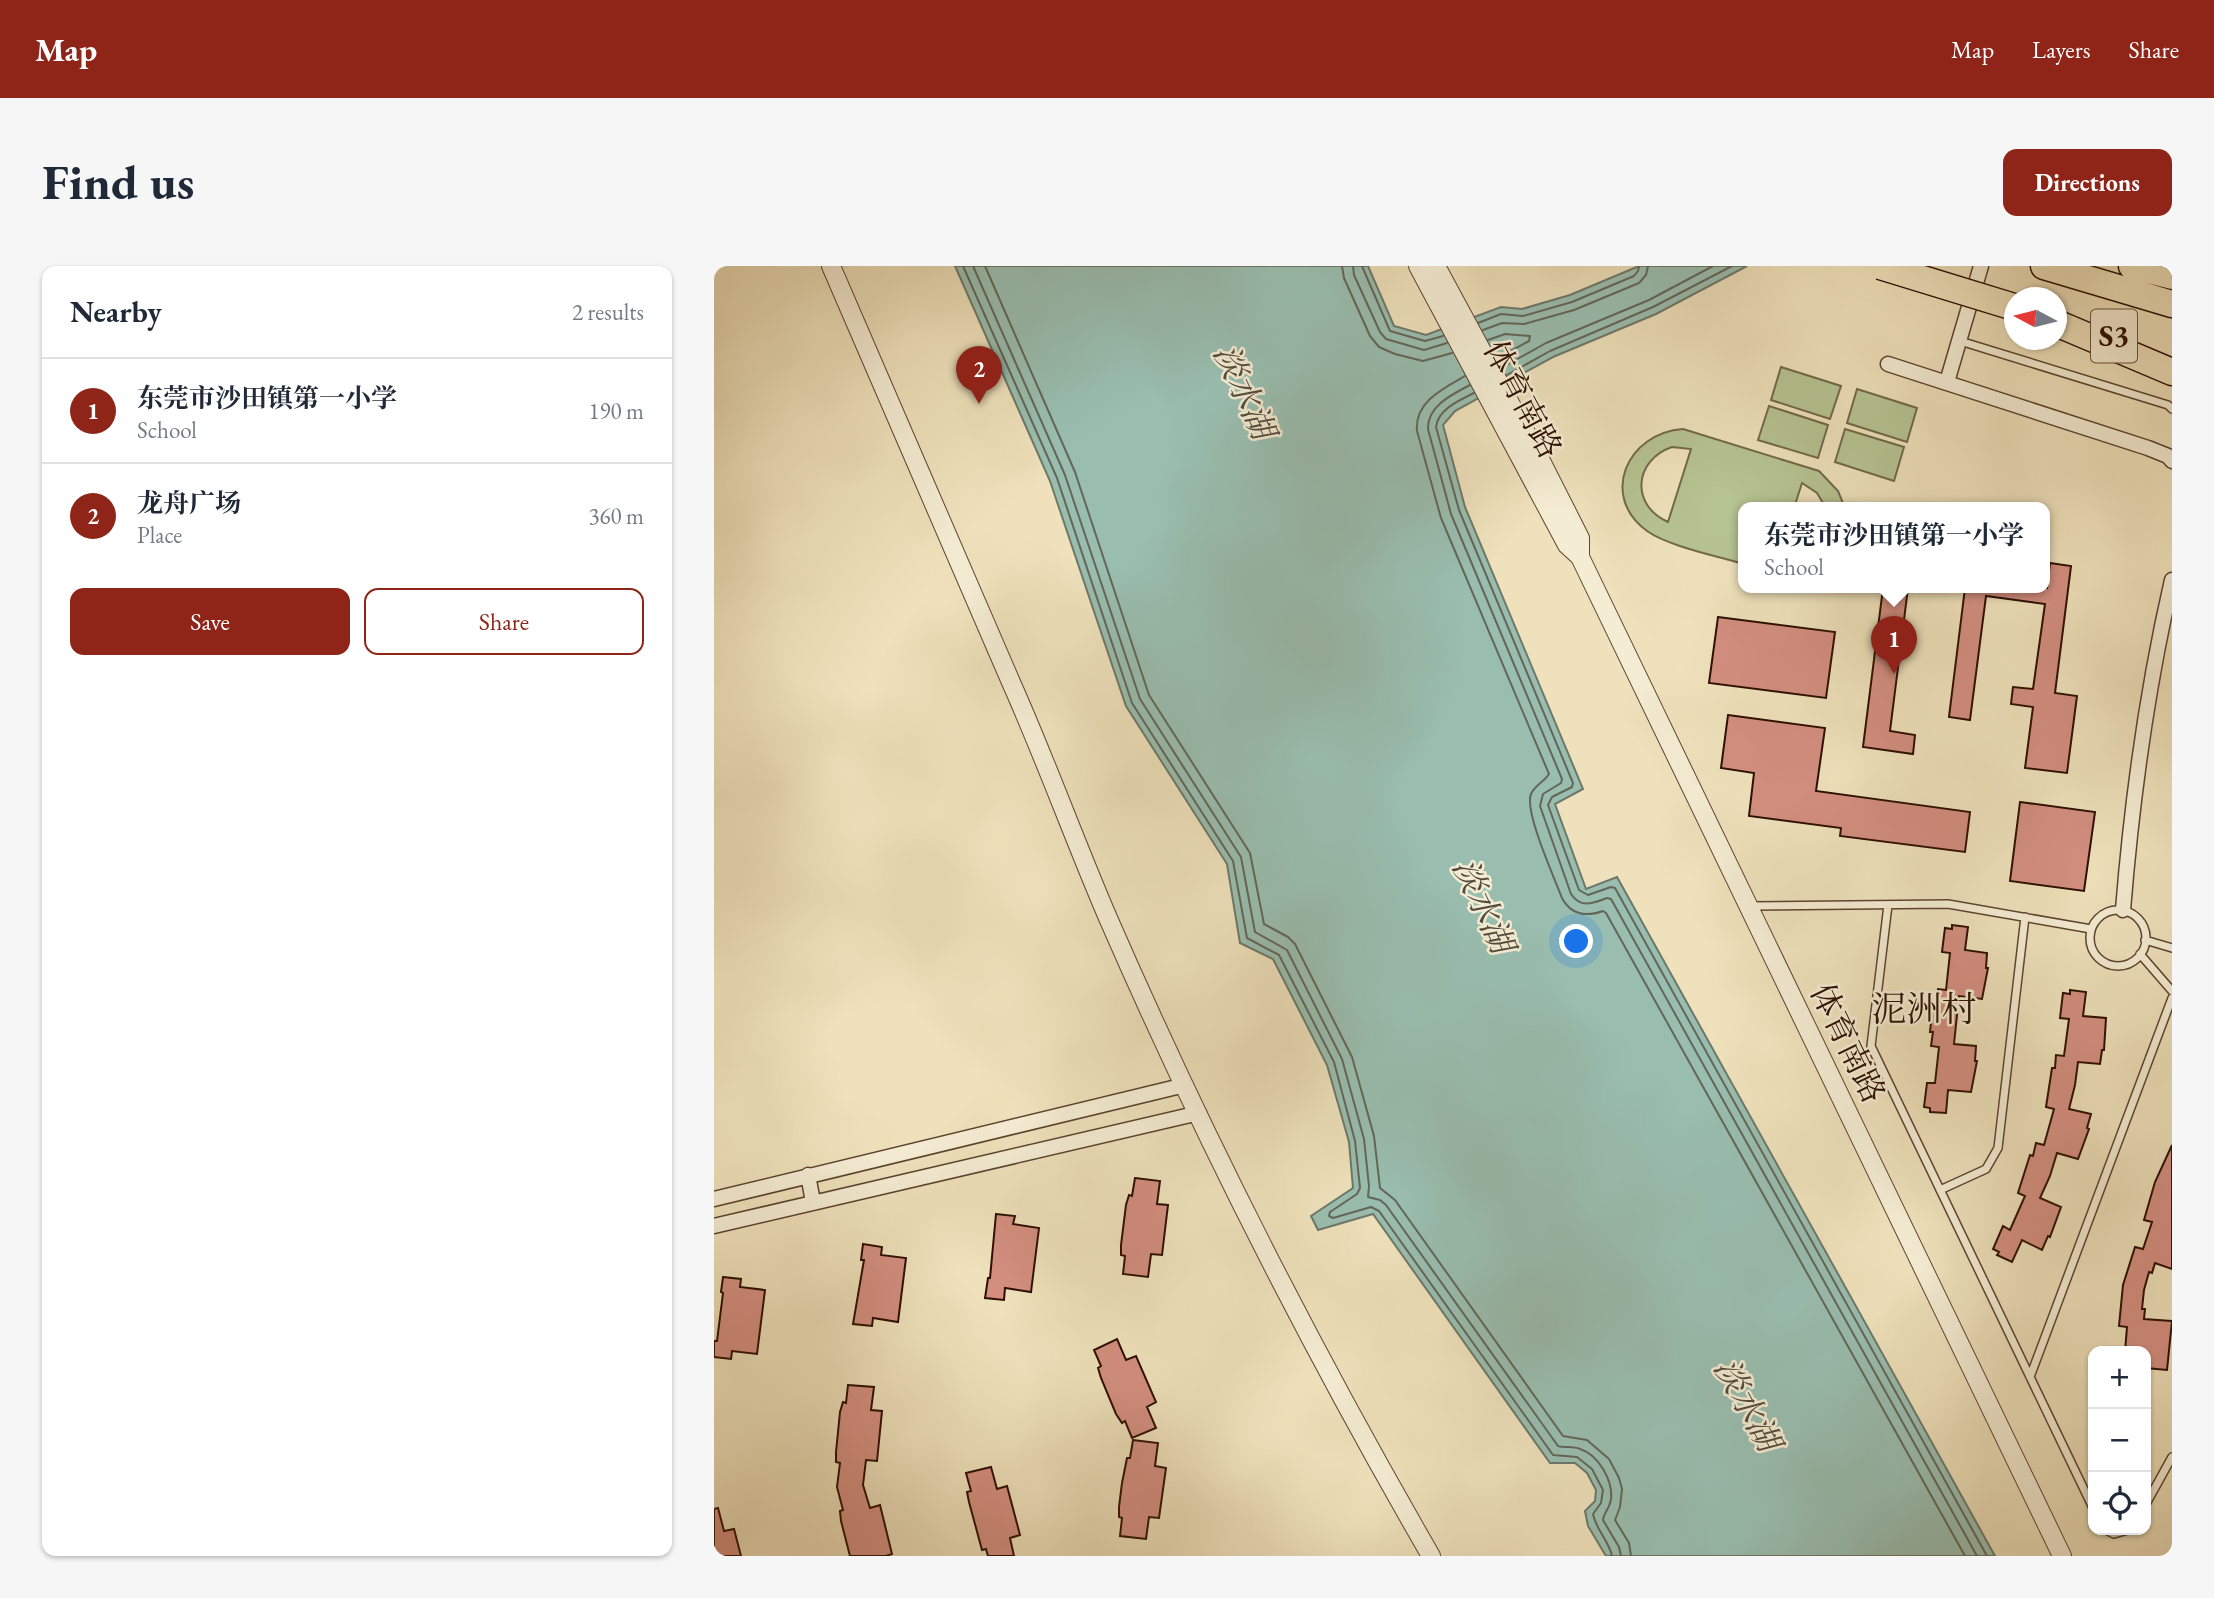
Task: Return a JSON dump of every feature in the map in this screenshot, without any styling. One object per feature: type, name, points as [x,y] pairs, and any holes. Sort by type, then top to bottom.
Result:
[{"type":"highway","points":[[1880,266],[2004,304]]},
{"type":"highway","name":"S3","points":[[2044,266],[2172,304]]},
{"type":"highway","points":[[2132,266],[2172,276]]},
{"type":"highway","name":"S3","points":[[2067,324],[2172,352]]},
{"type":"highway","points":[[2067,326],[2172,372]]},
{"type":"street","points":[[831,266],[1012,682],[1109,918],[1185,1085],[1278,1277],[1379,1466],[1431,1556]]},
{"type":"street","name":"体育南路","points":[[1418,266],[1438,287],[1531,460],[1567,545],[1580,557],[2062,1556]]},
{"type":"street","name":"体育南路","points":[[1436,266],[1438,287]]},
{"type":"street","points":[[1947,382],[1982,266]]},
{"type":"street","points":[[1888,364],[2148,448],[2168,456],[2172,461]]},
{"type":"street","points":[[2123,910],[2141,734],[2172,580]]},
{"type":"street","points":[[714,1199],[1185,1085]]},
{"type":"street","points":[[714,1226],[1199,1113]]},
{"type":"street","points":[[808,1175],[813,1202]]},
{"type":"lane","points":[[1959,341],[2168,405],[2172,409]]},
{"type":"lane","points":[[1750,906],[1948,904],[2091,929]]},
{"type":"lane","points":[[1888,905],[1871,1046],[2088,1498]]},
{"type":"lane","points":[[2123,910],[2142,924],[2145,940],[2135,960],[2120,966],[2105,963],[2093,952],[2090,945],[2091,929],[2095,922],[2107,912],[2123,910]]},
{"type":"lane","points":[[1940,1190],[1986,1169],[1998,1148],[2025,918]]},
{"type":"lane","points":[[2145,940],[2172,948]]},
{"type":"lane","points":[[2140,954],[2172,991]]},
{"type":"lane","points":[[2030,1377],[2172,998]]},
{"type":"lane","points":[[2151,1495],[2172,1457]]},
{"type":"green space","points":[[1781,367],[1841,386],[1830,419],[1771,400]]},
{"type":"green space","points":[[1857,389],[1917,408],[1907,442],[1847,423]]},
{"type":"green space","points":[[1769,406],[1828,425],[1818,458],[1758,440]]},
{"type":"green space","points":[[1683,429],[1819,471],[1838,491],[1843,502],[1822,502],[1817,493],[1802,483],[1796,502],[1738,502],[1738,563],[1693,550],[1647,531],[1632,517],[1624,501],[1626,468],[1634,454],[1663,433]],"holes":[[[1672,447],[1691,449],[1668,522],[1647,505],[1643,494],[1644,472],[1659,453]]]},
{"type":"green space","points":[[1845,429],[1904,447],[1894,481],[1835,462]]},
{"type":"water","name":"淡水湖","points":[[955,266],[1368,266],[1394,326],[1426,335],[1501,307],[1522,309],[1570,295],[1639,266],[1747,266],[1656,314],[1553,357],[1455,411],[1443,425],[1465,507],[1583,789],[1555,804],[1586,889],[1617,877],[1995,1556],[1606,1556],[1588,1526],[1585,1511],[1595,1501],[1596,1490],[1587,1473],[1575,1463],[1550,1463],[1373,1214],[1318,1230],[1311,1216],[1353,1188],[1349,1142],[1327,1065],[1273,959],[1240,943],[1227,864],[1126,706],[1050,481]]},
{"type":"building","points":[[2050,563],[2071,566],[2055,693],[2077,696],[2067,773],[2025,768],[2033,707],[2011,704],[2013,687],[2033,689],[2045,604],[1986,596],[1970,720],[1949,717],[1964,593],[2050,593]]},
{"type":"building","points":[[1882,593],[1907,593],[1890,731],[1915,735],[1913,754],[1863,747]]},
{"type":"building","points":[[1718,617],[1835,632],[1826,698],[1709,683]]},
{"type":"building","points":[[1728,715],[1825,728],[1816,791],[1970,812],[1965,852],[1840,836],[1841,828],[1749,816],[1754,773],[1721,768]]},
{"type":"building","points":[[2020,802],[2095,812],[2084,891],[2010,881]]},
{"type":"building","points":[[1952,925],[1968,927],[1965,950],[1987,953],[1988,968],[1982,999],[1959,996],[1954,1044],[1976,1046],[1977,1061],[1971,1092],[1948,1090],[1946,1113],[1930,1112],[1930,1108],[1924,1107],[1927,1083],[1935,1083],[1939,1047],[1931,1046],[1933,1003],[1936,1003],[1938,989],[1946,990],[1950,953],[1942,952],[1945,928],[1952,929]]},
{"type":"building","points":[[2070,990],[2086,992],[2083,1016],[2106,1018],[2104,1050],[2100,1064],[2078,1062],[2069,1109],[2091,1114],[2087,1128],[2089,1129],[2078,1159],[2057,1153],[2040,1198],[2061,1207],[2050,1237],[2048,1236],[2042,1250],[2022,1240],[2012,1262],[1997,1255],[1999,1252],[1993,1249],[2003,1226],[2010,1230],[2025,1196],[2018,1193],[2030,1155],[2033,1156],[2036,1143],[2044,1145],[2054,1109],[2046,1107],[2052,1068],[2055,1068],[2056,1055],[2064,1056],[2069,1019],[2060,1018],[2063,993],[2070,994]]},
{"type":"building","points":[[2172,1145],[2172,1269],[2155,1263],[2152,1273],[2149,1272],[2142,1309],[2145,1309],[2144,1319],[2172,1321],[2167,1370],[2151,1368],[2151,1346],[2125,1346],[2127,1327],[2119,1326],[2123,1285],[2135,1247],[2143,1249],[2152,1222],[2144,1220],[2155,1182]]},
{"type":"building","points":[[1135,1178],[1160,1181],[1157,1204],[1168,1205],[1162,1255],[1151,1254],[1148,1277],[1123,1274],[1125,1256],[1121,1255],[1121,1245],[1126,1205],[1129,1195],[1132,1196]]},
{"type":"building","points":[[996,1214],[1015,1216],[1013,1224],[1039,1228],[1031,1292],[1005,1288],[1004,1300],[985,1298],[990,1278]]},
{"type":"building","points":[[863,1244],[882,1247],[881,1255],[906,1258],[898,1322],[873,1318],[872,1326],[853,1324],[864,1260],[861,1260]]},
{"type":"building","points":[[723,1277],[741,1279],[740,1287],[765,1290],[757,1354],[732,1351],[731,1359],[714,1357]]},
{"type":"building","points":[[1117,1339],[1126,1360],[1136,1356],[1156,1402],[1147,1407],[1156,1428],[1132,1438],[1125,1421],[1122,1423],[1116,1414],[1101,1378],[1098,1368],[1101,1366],[1094,1350]]},
{"type":"building","points":[[848,1385],[874,1387],[871,1410],[882,1411],[877,1461],[866,1460],[863,1485],[870,1508],[880,1505],[892,1554],[886,1556],[850,1556],[841,1521],[840,1511],[843,1510],[837,1487],[840,1463],[836,1462],[836,1452],[840,1412],[843,1402],[846,1403]]},
{"type":"building","points":[[1133,1440],[1158,1443],[1155,1466],[1166,1468],[1159,1518],[1149,1517],[1146,1539],[1120,1536],[1122,1483]]},
{"type":"building","points":[[991,1467],[997,1489],[1007,1486],[1020,1535],[1010,1538],[1014,1556],[988,1556],[986,1549],[982,1550],[969,1502],[967,1492],[971,1491],[966,1473]]},
{"type":"building","points":[[718,1508],[724,1531],[734,1529],[741,1556],[714,1556],[714,1509]]},
{"type":"place","name":"龙舟广场","points":[[979,404]]},
{"type":"place","name":"东莞市沙田镇第一小学","points":[[1894,674]]},
{"type":"district","name":"泥洲村","points":[[1924,1009]]}]
